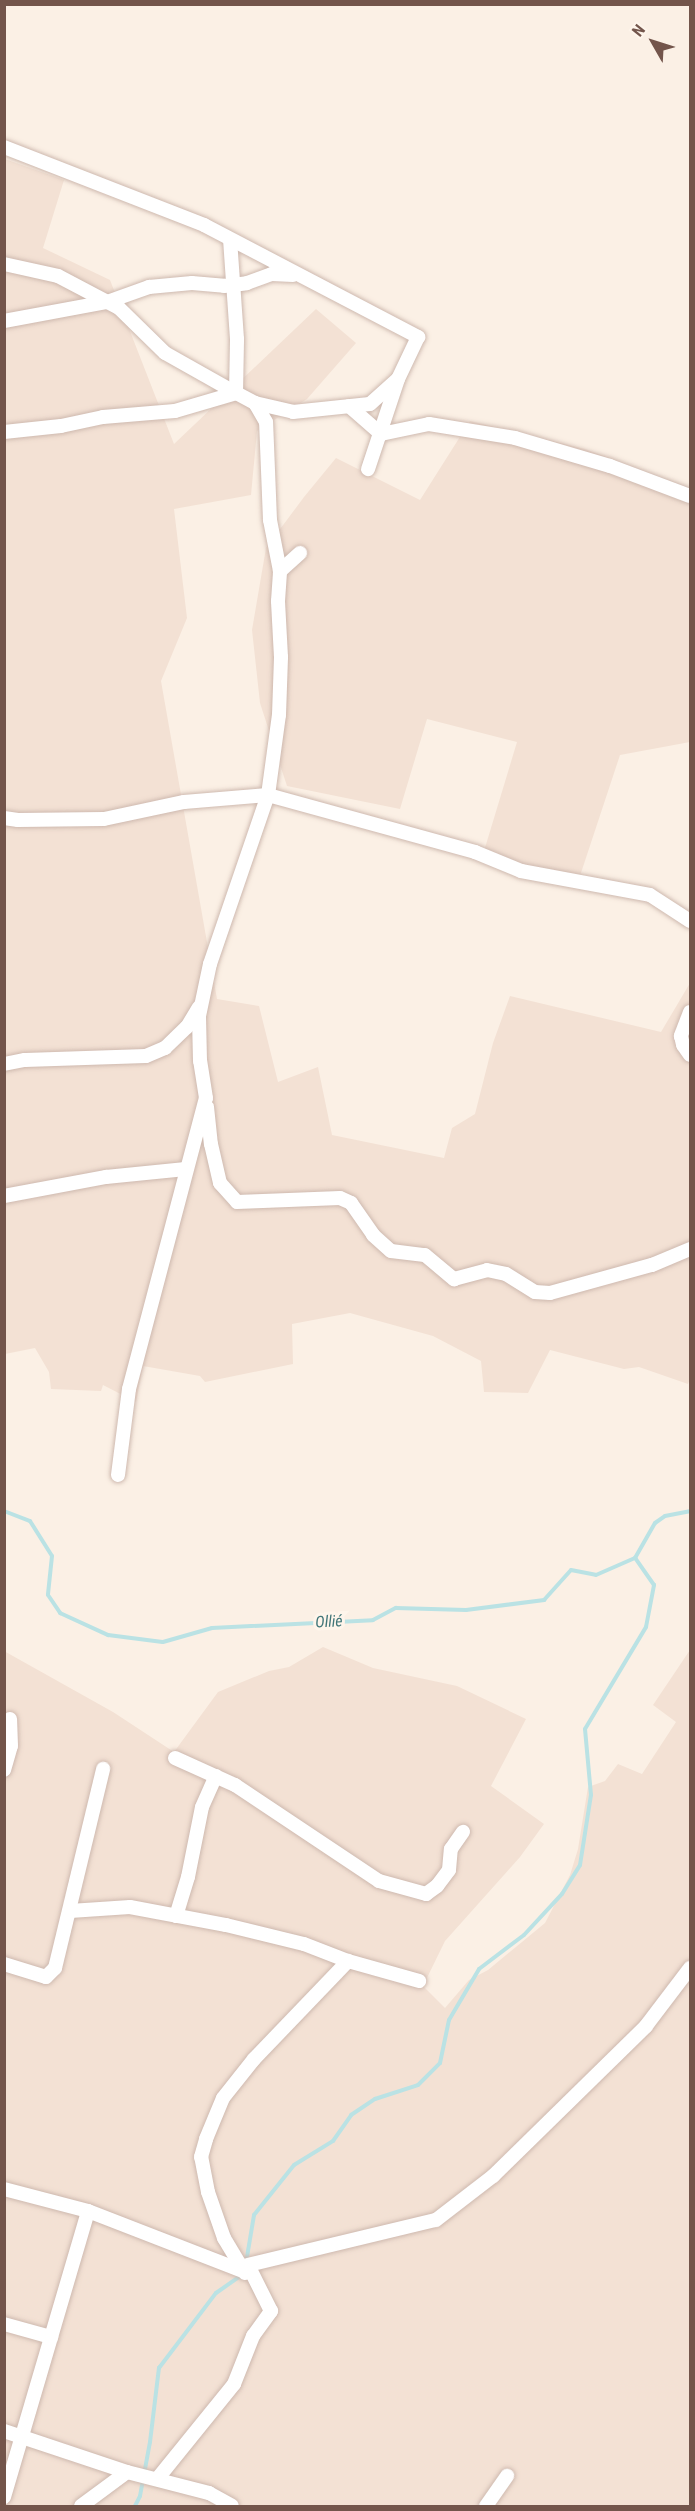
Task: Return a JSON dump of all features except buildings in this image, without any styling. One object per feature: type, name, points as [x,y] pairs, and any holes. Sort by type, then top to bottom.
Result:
[{"type":"street","points":[[4,147],[204,225],[418,337],[398,379],[368,469]]},
{"type":"street","points":[[230,240],[234,284],[236,393]]},
{"type":"street","points":[[4,264],[58,276],[119,308],[165,353],[255,403],[293,412],[370,404],[398,379]]},
{"type":"street","points":[[4,321],[107,302],[149,287],[192,283],[234,284],[272,274],[298,275]]},
{"type":"street","points":[[4,432],[61,426],[103,417],[175,411],[236,393]]},
{"type":"street","points":[[255,403],[266,422],[270,520],[280,571],[279,715],[268,795],[210,964],[200,1016],[200,1060],[211,1144],[220,1183],[237,1202],[340,1198],[351,1203],[373,1235],[391,1251],[425,1255],[454,1279],[487,1270],[506,1274],[535,1292],[550,1293],[652,1264],[690,1249]]},
{"type":"street","points":[[350,406],[381,434]]},
{"type":"street","points":[[381,434],[429,424],[515,438],[610,466],[690,496]]},
{"type":"street","points":[[280,571],[300,553]]},
{"type":"street","points":[[4,818],[18,820],[104,819],[184,802],[268,795],[475,852],[521,871],[650,895],[686,917]]},
{"type":"street","points":[[4,1064],[25,1060],[146,1056],[165,1048],[187,1027],[203,1000]]},
{"type":"street","points":[[690,1012],[681,1036],[683,1046],[690,1055]]},
{"type":"street","points":[[118,1475],[129,1389],[206,1098]]},
{"type":"street","points":[[4,1196],[106,1177],[186,1170]]},
{"type":"street","points":[[4,1770],[11,1746],[10,1719]]},
{"type":"street","points":[[176,1758],[235,1785],[379,1881],[426,1894],[437,1887],[449,1870],[451,1849],[463,1832]]},
{"type":"street","points":[[4,1964],[46,1977],[51,1974],[70,1911],[103,1769]]},
{"type":"street","points":[[176,1916],[188,1877],[202,1807],[216,1776]]},
{"type":"street","points":[[70,1911],[130,1907],[176,1916],[304,1944],[348,1961],[419,1981]]},
{"type":"street","points":[[158,2478],[234,2385],[253,2336],[271,2311],[224,2238],[208,2192],[201,2157],[206,2139],[223,2098],[254,2059],[348,1961]]},
{"type":"street","points":[[4,2189],[88,2211],[246,2269],[436,2220],[493,2176],[646,2026],[690,1968]]},
{"type":"street","points":[[4,2497],[88,2211]]},
{"type":"street","points":[[4,2324],[51,2337]]},
{"type":"street","points":[[4,2431],[127,2472],[158,2478],[209,2493],[232,2506]]},
{"type":"street","points":[[81,2506],[127,2472]]},
{"type":"street","points":[[486,2506],[507,2476]]},
{"type":"shaded area","points":[[5,159],[64,180],[43,248],[110,280],[174,444],[316,309],[356,343],[307,399],[257,431],[251,495],[174,509],[187,618],[161,681],[217,999],[259,1006],[278,1082],[318,1067],[332,1135],[444,1158],[452,1128],[475,1114],[493,1043],[510,996],[661,1032],[690,983],[690,1379],[688,1384],[639,1367],[624,1369],[550,1350],[528,1393],[484,1392],[481,1361],[433,1336],[350,1313],[292,1324],[293,1364],[205,1382],[200,1376],[143,1366],[136,1402],[103,1385],[101,1391],[51,1389],[49,1372],[35,1348],[5,1354]]},
{"type":"shaded area","points":[[470,421],[585,449],[690,488],[690,742],[620,755],[577,885],[481,861],[517,742],[427,719],[400,809],[287,786],[260,703],[252,630],[266,548],[336,458],[420,500]]},
{"type":"shaded area","points":[[323,1647],[373,1668],[457,1686],[526,1719],[491,1786],[544,1824],[520,1857],[445,1941],[423,1986],[445,2008],[469,1980],[488,1970],[545,1923],[570,1875],[578,1849],[588,1787],[605,1781],[618,1764],[642,1774],[676,1722],[653,1705],[690,1650],[690,2506],[5,2506],[4,1651],[113,1712],[174,1752],[218,1692],[269,1671],[289,1667]]},
{"type":"waterway","name":"Ollié","points":[[4,1511],[30,1521],[52,1556],[48,1595],[60,1613],[108,1635],[163,1642],[212,1628],[373,1620],[396,1608],[466,1610],[544,1600],[571,1570],[596,1575],[635,1558],[655,1523],[665,1516],[690,1511]]},
{"type":"waterway","points":[[246,2263],[254,2215],[294,2165],[333,2141],[351,2115],[375,2099],[418,2085],[440,2063],[449,2020],[479,1969],[524,1935],[562,1894],[580,1865],[591,1795],[585,1729],[646,1627],[654,1585],[635,1558]]},
{"type":"waterway","points":[[135,2506],[140,2496],[150,2442],[159,2368],[216,2293],[242,2275]]}]
